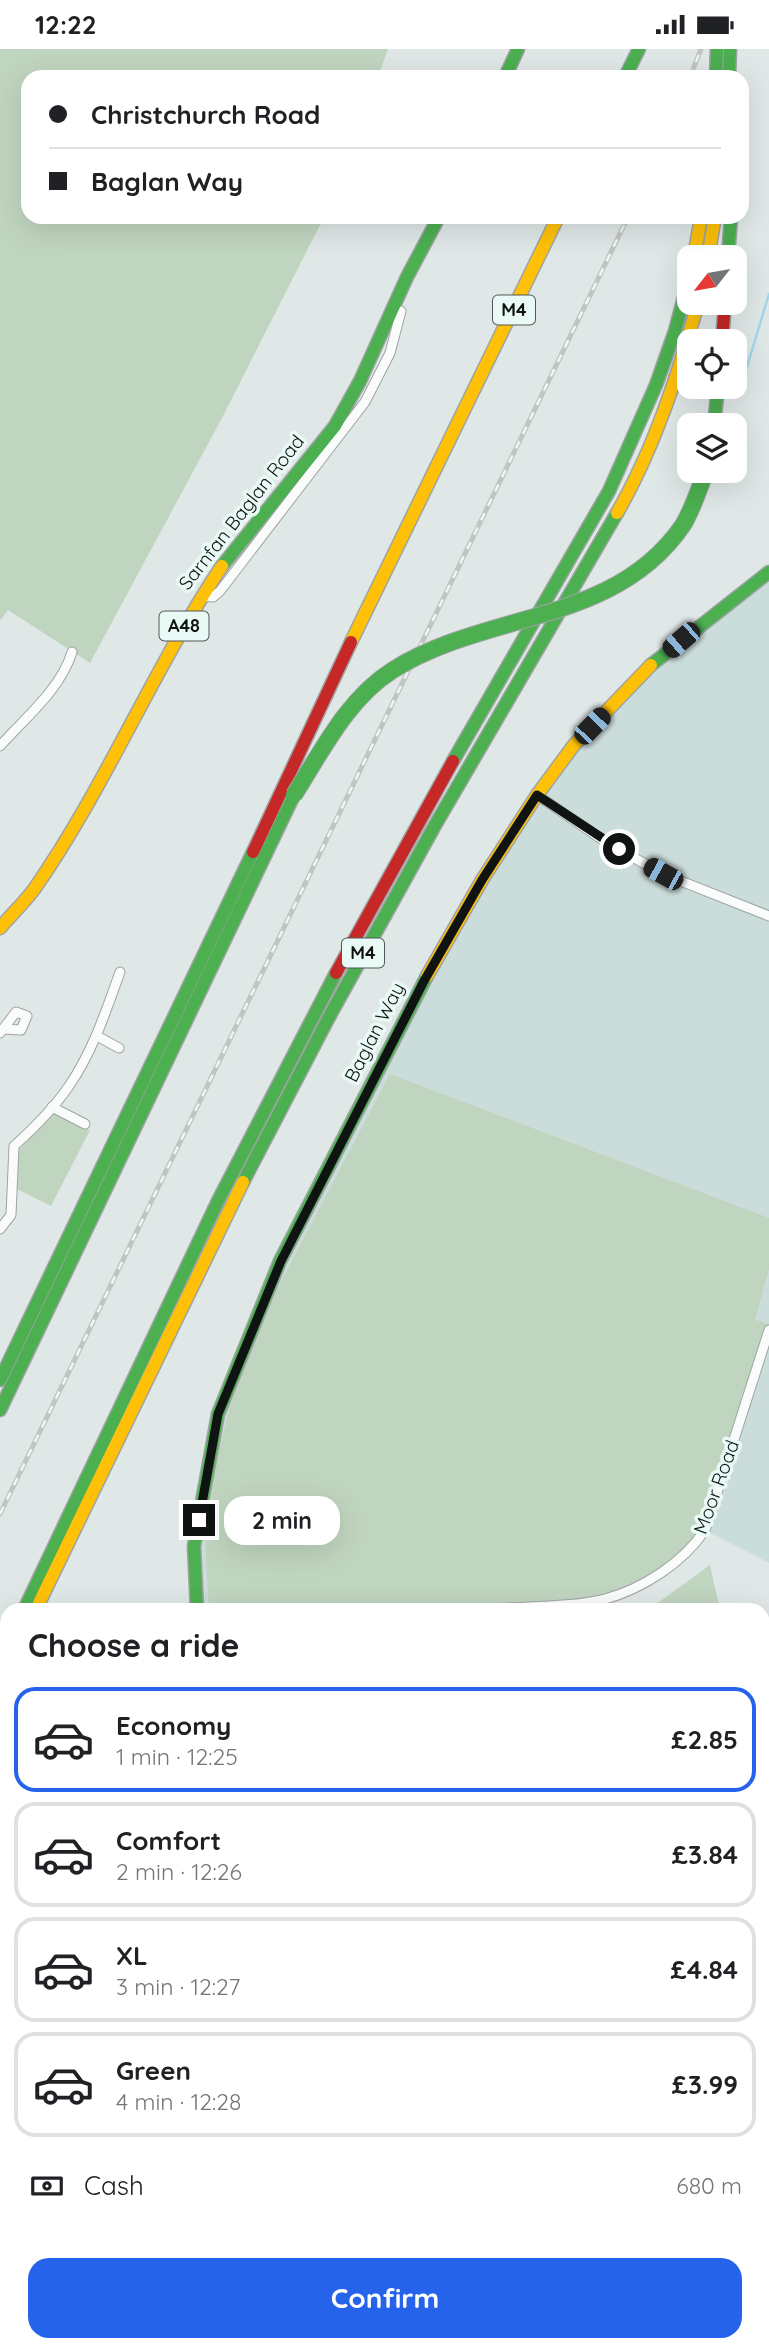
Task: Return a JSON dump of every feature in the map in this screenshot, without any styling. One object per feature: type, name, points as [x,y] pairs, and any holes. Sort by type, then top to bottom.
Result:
[{"type":"main road","points":[[508,70],[518,49]]},
{"type":"main road","points":[[628,70],[639,49]]},
{"type":"main road","points":[[716,70],[717,49]]},
{"type":"main road","points":[[729,70],[730,49]]},
{"type":"main road","name":"Sarnfan Baglan Road","points":[[0,928],[34,889],[87,802],[202,596],[231,553],[335,426],[360,381],[407,277],[435,224]]},
{"type":"main road","name":"M4","points":[[0,1380],[196,974],[342,662],[555,224]]},
{"type":"main road","points":[[696,245],[700,224]]},
{"type":"main road","points":[[710,245],[715,224]]},
{"type":"main road","points":[[729,245],[730,224]]},
{"type":"main road","name":"M4","points":[[26,1603],[218,1201],[316,1010],[419,819],[621,468],[661,370],[678,315]]},
{"type":"main road","name":"M4","points":[[39,1603],[230,1207],[329,1017],[434,827],[625,499],[668,401],[694,315]]},
{"type":"main road","points":[[0,1410],[294,795],[337,728],[359,699],[390,671],[422,654],[470,636],[563,610],[598,596],[631,578],[656,558],[674,537],[690,514],[702,483]]},
{"type":"main road","name":"Baglan Way","points":[[197,1603],[194,1546],[218,1414],[281,1261],[424,981],[482,880],[537,795],[574,745],[648,668],[769,572]]},
{"type":"street","points":[[202,596],[213,597],[220,591],[359,412],[385,366],[401,311]]},
{"type":"street","points":[[0,746],[54,686],[69,663],[72,652]]},
{"type":"street","points":[[537,795],[606,842],[663,874],[769,916]]},
{"type":"street","points":[[0,1229],[11,1215],[14,1146],[69,1086],[97,1036],[120,972]]},
{"type":"street","points":[[97,1036],[120,1048]]},
{"type":"street","points":[[52,1107],[85,1124]]},
{"type":"street","name":"Moor Road","points":[[554,1603],[606,1598],[637,1585],[683,1556],[705,1530],[769,1330]]},
{"type":"shaded area","points":[[769,572],[769,1563],[705,1530],[501,1603],[197,1603],[194,1546],[218,1414],[280,1261],[424,981],[537,795],[648,668]]},
{"type":"green space","points":[[0,49],[388,49],[380,70],[21,70],[21,224],[320,224],[222,418],[90,663],[8,610],[0,621]]},
{"type":"green space","points":[[390,1074],[769,1218],[769,1269],[755,1320],[769,1324],[769,1330],[705,1530],[666,1568],[606,1599],[561,1603],[209,1603],[205,1538],[216,1463],[231,1402],[277,1289]]},
{"type":"green space","points":[[54,1112],[90,1130],[51,1206],[17,1189],[17,1152]]},
{"type":"green space","points":[[710,1565],[718,1603],[658,1603]]},
{"type":"waterway","points":[[747,367],[769,294]]},
{"type":"railway","points":[[693,70],[701,49]]},
{"type":"railway","points":[[0,1514],[625,224]]},
{"type":"traffic: fast","points":[[508,70],[518,49]]},
{"type":"traffic: fast","points":[[628,70],[639,49]]},
{"type":"traffic: fast","points":[[716,70],[717,49]]},
{"type":"traffic: fast","points":[[729,70],[730,49]]},
{"type":"traffic: fast","points":[[222,566],[335,426],[360,381],[407,277],[435,224]]},
{"type":"traffic: fast","points":[[729,245],[730,224]]},
{"type":"traffic: fast","points":[[453,761],[609,491],[656,385],[679,315]]},
{"type":"traffic: fast","points":[[715,413],[717,399]]},
{"type":"traffic: fast","points":[[294,795],[337,727],[377,682],[393,670],[429,651],[547,613],[622,582],[655,558],[683,525],[701,483]]},
{"type":"traffic: fast","points":[[243,1182],[329,1017],[434,827],[617,513]]},
{"type":"traffic: fast","points":[[651,665],[769,572]]},
{"type":"traffic: fast","points":[[0,1410],[294,795]]},
{"type":"traffic: fast","points":[[0,1380],[253,852]]},
{"type":"traffic: fast","points":[[27,1603],[218,1201],[336,973]]},
{"type":"traffic: fast","points":[[197,1603],[194,1546],[218,1414],[280,1261],[427,976]]},
{"type":"traffic: slow","points":[[351,642],[555,224]]},
{"type":"traffic: slow","points":[[696,245],[700,224]]},
{"type":"traffic: slow","points":[[710,245],[714,224]]},
{"type":"traffic: slow","points":[[617,513],[664,411],[694,315]]},
{"type":"traffic: slow","points":[[0,928],[31,893],[61,849],[174,645],[222,566]]},
{"type":"traffic: slow","points":[[427,976],[482,880],[537,795],[574,745],[651,665]]},
{"type":"traffic: slow","points":[[39,1603],[243,1182]]},
{"type":"traffic: jam","points":[[723,329],[724,315]]},
{"type":"traffic: jam","points":[[253,852],[351,642]]},
{"type":"traffic: jam","points":[[336,973],[453,761]]},
{"type":"route","points":[[199,1520],[218,1414],[281,1261],[424,981],[482,880],[537,795],[619,849]]}]
